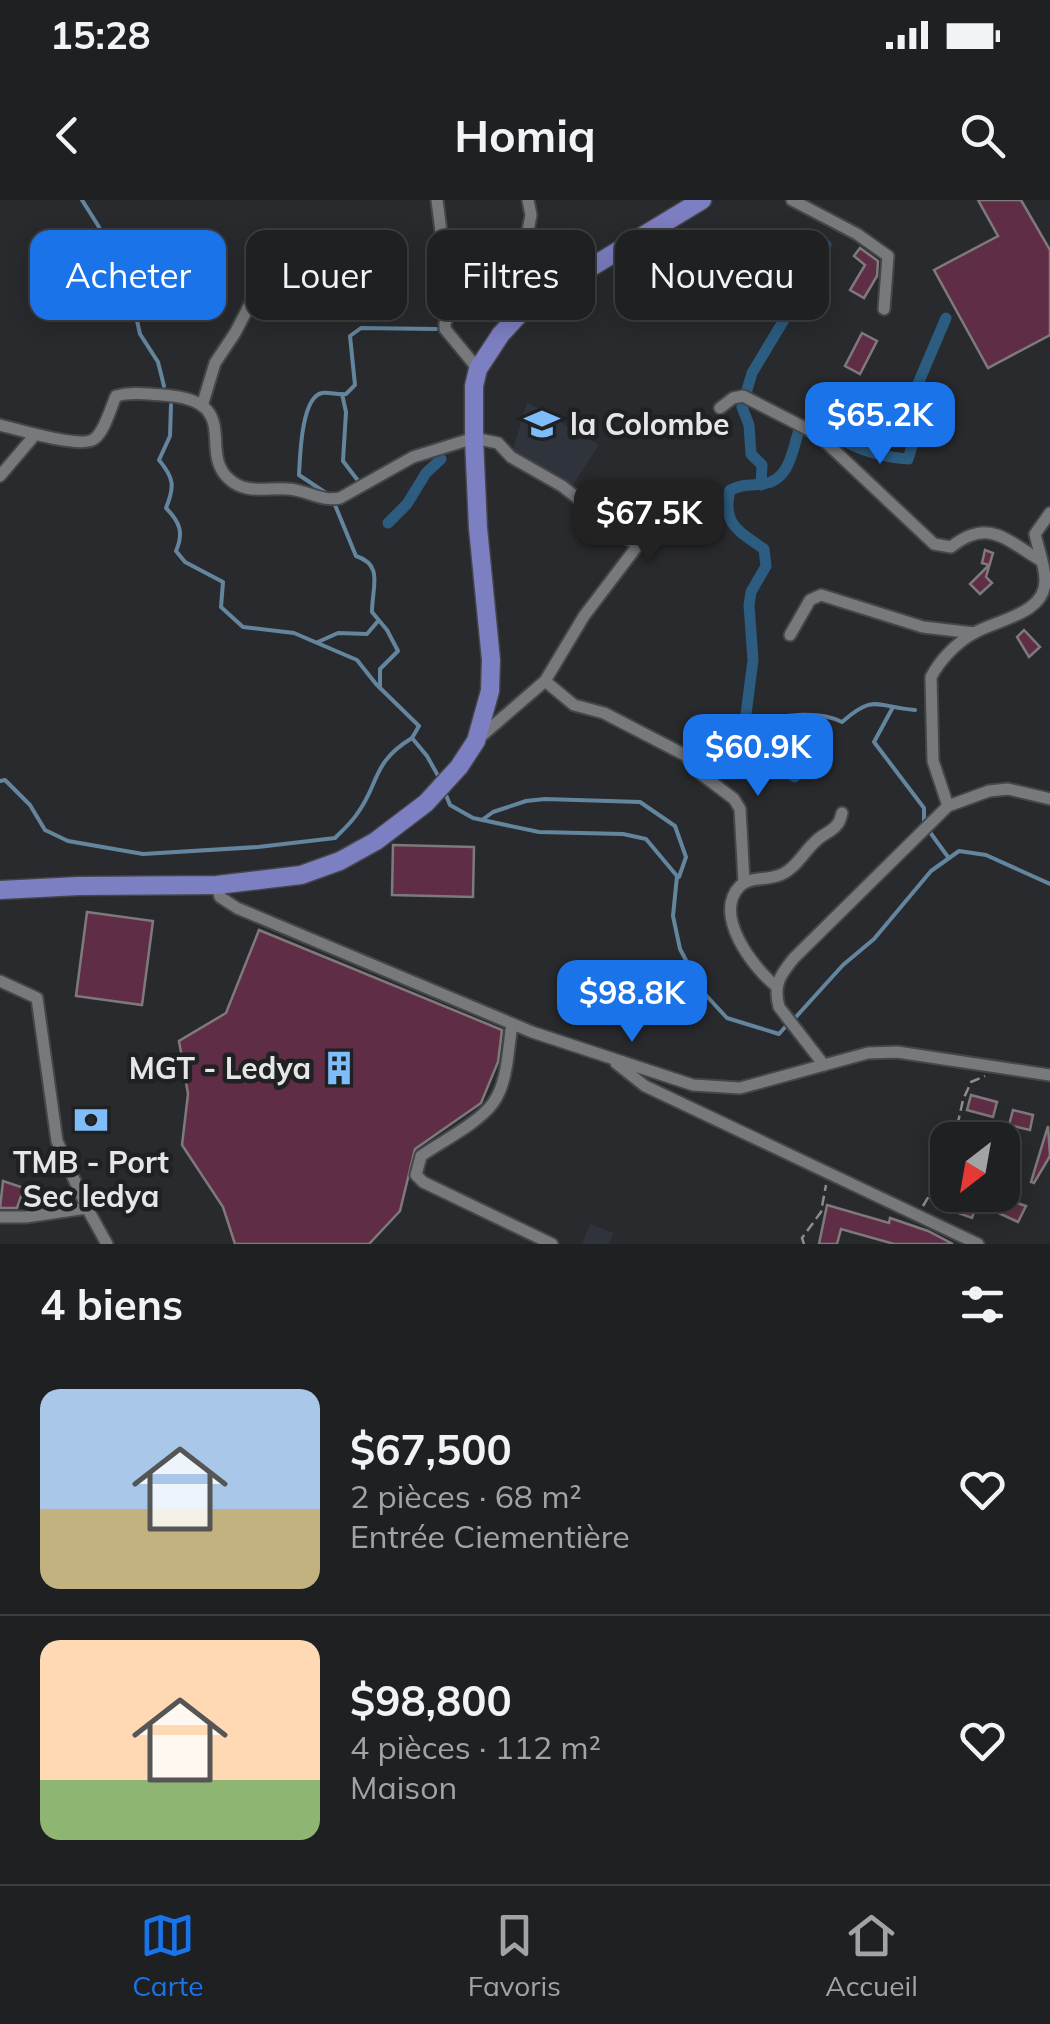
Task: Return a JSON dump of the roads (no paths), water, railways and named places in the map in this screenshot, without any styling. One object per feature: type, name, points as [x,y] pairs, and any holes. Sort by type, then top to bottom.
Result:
[{"type":"highway","points":[[0,890],[217,886],[301,875],[340,862],[376,841],[426,803],[476,740],[490,690],[474,438],[474,386],[478,369],[501,334],[527,306],[702,200]]},
{"type":"street","points":[[437,200],[441,230]]},
{"type":"street","points":[[528,200],[530,230]]},
{"type":"street","points":[[792,200],[857,234],[888,256],[884,308]]},
{"type":"street","points":[[202,406],[214,362],[246,312]]},
{"type":"street","points":[[447,320],[445,330],[478,369]]},
{"type":"street","points":[[0,425],[34,436],[94,440],[116,396],[175,396],[202,406],[211,416],[220,466],[228,479],[243,488],[298,490],[328,500],[340,498],[413,458],[474,438],[498,443],[511,457],[585,504],[597,521],[638,544],[584,616],[545,681],[476,740]]},
{"type":"street","points":[[720,408],[743,396],[817,434],[853,472],[934,544],[951,547],[967,534],[978,530],[992,532],[1040,560]]},
{"type":"street","points":[[0,476],[34,436]]},
{"type":"street","points":[[948,806],[933,762],[931,677],[937,665],[974,633],[1031,608],[1042,593],[1045,580],[1036,534],[1040,522],[1050,513]]},
{"type":"street","points":[[790,635],[810,600],[822,595],[923,627],[974,633]]},
{"type":"street","points":[[545,681],[574,705],[604,714],[685,755],[701,774],[734,799],[740,810],[744,882]]},
{"type":"street","points":[[824,1064],[779,1008],[776,986],[794,958],[948,806],[989,791],[1008,790],[1050,799]]},
{"type":"street","points":[[776,986],[749,962],[737,934],[733,902],[736,890],[744,882],[778,876],[792,868],[818,838],[839,823],[842,813]]},
{"type":"street","points":[[217,886],[220,897],[237,908],[512,1024],[615,1062],[693,1085],[740,1088],[868,1053],[897,1052],[1050,1075]]},
{"type":"street","points":[[0,981],[37,998],[57,1140],[107,1244]]},
{"type":"street","points":[[512,1024],[496,1101],[421,1156],[416,1175],[423,1182],[552,1244]]},
{"type":"street","points":[[615,1062],[645,1086],[978,1244]]},
{"type":"street","points":[[0,1217],[87,1208]]},
{"type":"waterway","points":[[82,200],[99,227],[108,273],[133,303],[140,334],[158,362],[164,386]]},
{"type":"waterway","points":[[795,777],[764,758],[745,722],[753,660],[749,605],[751,592],[766,566],[764,549],[739,531],[730,519],[730,490],[779,477],[789,463],[799,430],[820,417],[844,424],[837,437],[854,446],[908,459],[919,424],[913,405],[917,386],[946,318]]},
{"type":"waterway","points":[[761,485],[762,465],[751,454],[749,425],[742,407],[752,373],[784,320]]},
{"type":"waterway","points":[[329,495],[299,475],[301,443],[306,416],[315,397],[322,393],[346,394],[355,385],[350,336],[361,328],[436,329]]},
{"type":"waterway","points":[[342,394],[346,412],[343,461],[359,482]]},
{"type":"waterway","points":[[171,405],[170,436],[159,460],[172,483],[166,508],[179,528],[176,551],[185,562],[223,582],[221,607],[243,627],[294,633],[357,660],[419,726],[412,738]]},
{"type":"waterway","points":[[388,523],[441,459]]},
{"type":"waterway","points":[[335,505],[356,556],[373,571],[372,612],[398,651],[380,669],[380,688]]},
{"type":"waterway","points":[[318,642],[338,633],[367,634],[378,621]]},
{"type":"waterway","points":[[745,722],[807,715],[842,722],[862,707],[876,704],[915,710]]},
{"type":"waterway","points":[[893,707],[874,742],[924,808],[924,824],[948,857]]},
{"type":"waterway","points":[[0,781],[5,780],[30,805],[45,830],[68,841],[143,854],[335,838],[357,814],[389,756],[412,738],[441,781]]},
{"type":"waterway","points":[[444,790],[450,805],[473,818],[539,832],[623,834],[646,839],[677,876],[673,916],[680,949],[703,992],[727,1018],[779,1034],[787,1025]]},
{"type":"waterway","points":[[482,820],[526,801],[640,802],[675,826],[686,857],[679,877]]},
{"type":"waterway","points":[[794,1019],[843,965],[874,939],[931,871],[959,851],[986,855],[1050,884]]},
{"type":"place","name":"la Colombe","points":[[542,424]]},
{"type":"place","name":"MGT - Ledya","points":[[339,1068]]},
{"type":"place","name":"TMB - Port Sec ledya","points":[[91,1120]]}]
